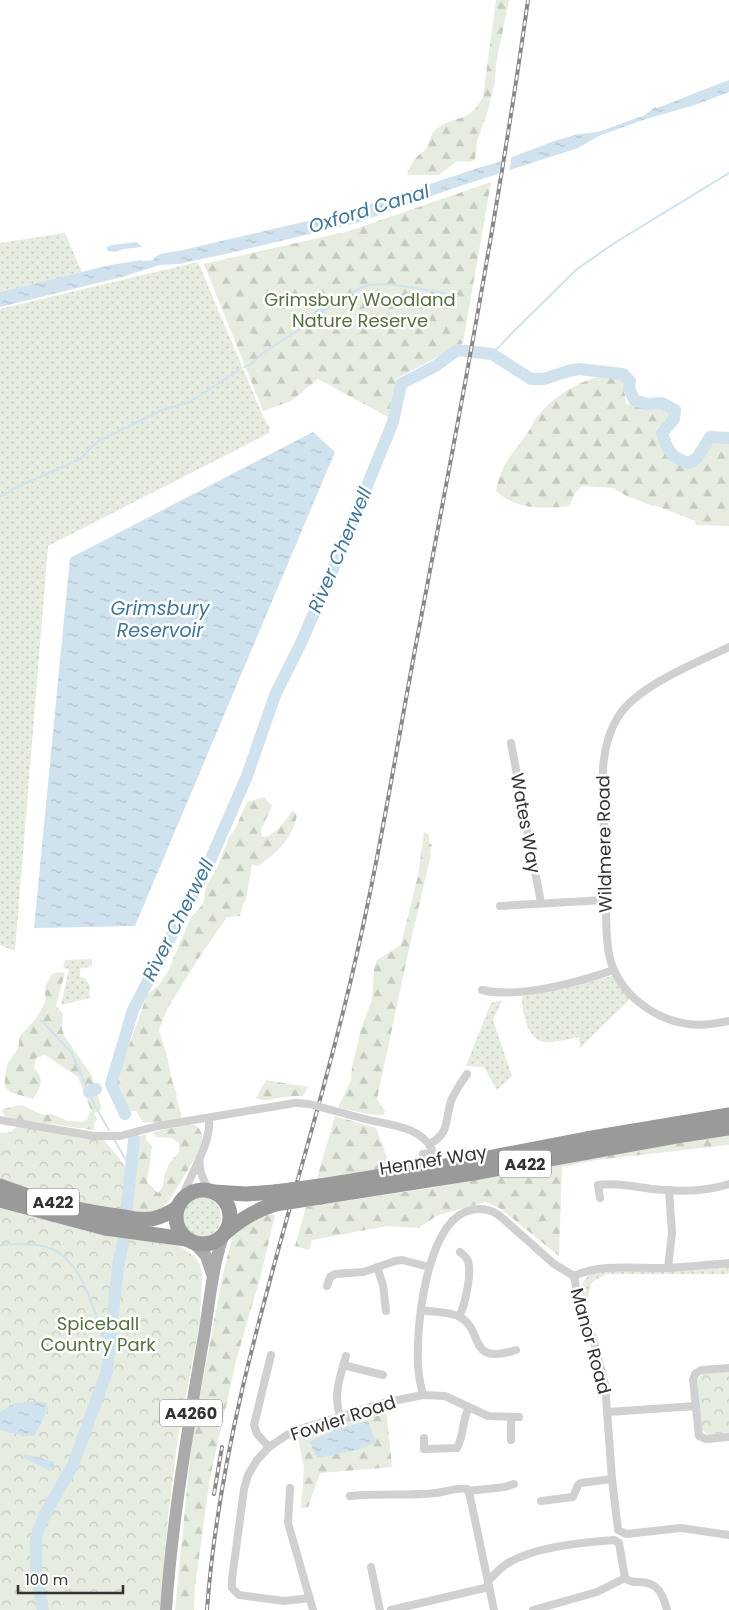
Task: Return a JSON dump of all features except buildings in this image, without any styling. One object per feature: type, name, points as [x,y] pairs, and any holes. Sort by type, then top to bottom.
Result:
[{"type":"highway","name":"Hennef Way","points":[[320,1192],[586,1139],[729,1115]]},
{"type":"highway","name":"Hennef Way","points":[[320,1192],[473,1173],[729,1128]]},
{"type":"highway","name":"A422","points":[[0,1186],[106,1222]]},
{"type":"highway","name":"A422","points":[[211,1191],[275,1198],[320,1192]]},
{"type":"highway","points":[[211,1191],[220,1196],[229,1209],[229,1225],[224,1234],[210,1244],[190,1241],[180,1232],[177,1225],[178,1205],[192,1192],[211,1191]]},
{"type":"highway","name":"A422","points":[[224,1234],[241,1219],[275,1198]]},
{"type":"highway","name":"A422","points":[[0,1200],[106,1222],[146,1227],[190,1241]]},
{"type":"highway","name":"A422","points":[[146,1227],[178,1205]]},
{"type":"main road","name":"A4260","points":[[166,1610],[176,1509],[188,1430],[213,1279],[224,1234]]},
{"type":"main road","name":"A4260","points":[[190,1241],[206,1256],[213,1279]]},
{"type":"street","name":"Wildmere Road","points":[[729,647],[643,692],[625,707],[613,725],[606,744],[603,766],[607,942],[614,970],[623,985],[636,999],[665,1018],[699,1025],[729,1021]]},
{"type":"street","name":"Wates Way","points":[[511,742],[541,904]]},
{"type":"street","points":[[500,906],[605,900]]},
{"type":"street","points":[[482,990],[501,992],[523,991],[582,979],[614,970]]},
{"type":"street","points":[[429,1144],[438,1140],[444,1132],[453,1097],[467,1074]]},
{"type":"street","points":[[0,1120],[94,1136],[123,1135],[295,1103],[308,1104],[402,1127],[418,1135],[429,1144],[432,1152],[423,1154]]},
{"type":"street","points":[[178,1205],[208,1135],[209,1118]]},
{"type":"street","points":[[199,1157],[201,1173],[211,1191]]},
{"type":"street","points":[[589,1186],[620,1184],[669,1190],[704,1190],[729,1184]]},
{"type":"street","points":[[598,1185],[600,1198]]},
{"type":"street","points":[[668,1268],[672,1233],[669,1190]]},
{"type":"street","points":[[422,1395],[418,1349],[429,1267],[444,1233],[455,1217],[468,1211],[484,1209],[497,1213],[554,1264],[574,1276]]},
{"type":"street","points":[[459,1316],[464,1304],[469,1267],[468,1260],[460,1252]]},
{"type":"street","points":[[327,1286],[330,1277],[335,1274],[360,1273],[402,1260],[429,1267]]},
{"type":"street","name":"Manor Road","points":[[729,1263],[668,1268],[600,1268],[574,1276],[578,1303],[591,1332],[602,1372],[608,1412],[617,1527],[620,1532],[626,1534],[681,1528],[729,1535]]},
{"type":"street","points":[[377,1267],[383,1285],[386,1311]]},
{"type":"street","points":[[422,1310],[459,1316],[467,1323],[478,1344],[485,1351],[497,1354],[516,1350]]},
{"type":"street","points":[[269,1447],[258,1434],[254,1425],[271,1355]]},
{"type":"street","points":[[340,1416],[336,1398],[346,1356]]},
{"type":"street","points":[[344,1365],[383,1375]]},
{"type":"street","points":[[729,1368],[701,1370],[695,1374],[693,1380],[698,1434],[701,1438],[706,1439],[729,1437]]},
{"type":"street","name":"Fowler Road","points":[[310,1598],[284,1601],[242,1596],[232,1588],[244,1489],[252,1468],[269,1447],[295,1431],[383,1402],[422,1395],[445,1396],[488,1416],[515,1417],[511,1440]]},
{"type":"street","points":[[608,1412],[696,1406]]},
{"type":"street","points":[[460,1457],[457,1448],[461,1439],[464,1416],[469,1407]]},
{"type":"street","points":[[424,1438],[424,1449],[457,1448]]},
{"type":"street","points":[[541,1501],[573,1497],[578,1485],[581,1483],[612,1480]]},
{"type":"street","points":[[350,1496],[370,1494],[436,1494],[465,1488],[468,1491],[505,1487],[514,1484]]},
{"type":"street","points":[[290,1488],[288,1523],[313,1610]]},
{"type":"street","points":[[468,1491],[494,1610]]},
{"type":"street","points":[[391,1610],[489,1584],[503,1566],[524,1556],[565,1546],[616,1540],[624,1578]]},
{"type":"street","points":[[371,1567],[380,1610]]},
{"type":"street","points":[[533,1610],[597,1592],[624,1578]]},
{"type":"street","points":[[624,1578],[630,1581],[646,1582],[658,1588],[663,1596],[667,1610]]},
{"type":"green space","points":[[496,0],[509,0],[496,64],[495,82],[477,141],[475,160],[469,162],[457,161],[439,175],[407,175],[411,164],[425,150],[436,129],[473,111],[483,97]]},
{"type":"green space","name":"Grimsbury Woodland Nature Reserve","points":[[491,182],[463,343],[396,379],[388,417],[318,379],[291,401],[263,411],[204,264],[349,231]]},
{"type":"green space","points":[[65,233],[82,272],[0,292],[0,243]]},
{"type":"green space","points":[[198,262],[263,416],[270,428],[269,433],[48,546],[15,951],[0,945],[0,309]]},
{"type":"green space","points":[[598,377],[623,379],[626,404],[664,407],[666,409],[671,418],[657,428],[658,433],[668,453],[679,463],[691,464],[697,460],[711,441],[719,439],[729,443],[729,526],[696,525],[695,521],[627,496],[613,488],[582,486],[575,493],[569,506],[549,508],[521,505],[512,502],[496,491],[508,460],[543,410],[573,387]]},
{"type":"green space","points":[[264,797],[272,806],[261,830],[262,837],[276,831],[293,810],[297,816],[291,832],[283,845],[258,866],[252,864],[246,899],[240,916],[227,917],[167,1009],[159,1030],[176,1091],[181,1119],[155,1123],[143,1122],[136,1111],[129,1112],[115,1085],[147,995],[160,984],[169,969],[190,919],[203,904],[206,887],[218,866],[229,837],[235,829],[247,802]]},
{"type":"green space","points":[[424,832],[429,835],[429,843],[432,845],[431,854],[377,1099],[385,1111],[384,1115],[367,1114],[340,1108],[339,1106],[351,1080],[352,1067],[361,1029],[372,1000],[374,968],[377,960],[401,945],[418,875]]},
{"type":"green space","points":[[92,959],[92,965],[80,969],[80,977],[86,979],[90,986],[89,998],[61,1005],[69,969],[63,968],[65,960]]},
{"type":"green space","points":[[65,972],[56,1006],[63,1013],[62,1029],[65,1037],[92,1076],[102,1109],[94,1113],[97,1119],[94,1124],[94,1130],[22,1120],[5,1116],[2,1112],[3,1109],[21,1105],[43,1115],[51,1114],[68,1121],[81,1122],[87,1120],[91,1110],[78,1077],[45,1055],[36,1058],[34,1068],[40,1076],[41,1083],[33,1099],[10,1092],[5,1087],[7,1065],[18,1048],[19,1037],[34,1021],[43,1007],[45,988],[48,981],[53,973]]},
{"type":"green space","points":[[613,976],[630,999],[580,1048],[579,1037],[544,1042],[533,1036],[526,1024],[522,996]]},
{"type":"green space","points":[[502,1000],[493,1020],[512,1076],[497,1090],[484,1067],[466,1066],[491,1003]]},
{"type":"green space","points":[[266,1080],[308,1087],[303,1096],[267,1100],[256,1098]]},
{"type":"green space","points":[[335,1116],[376,1128],[391,1168],[317,1178]]},
{"type":"green space","points":[[196,1125],[199,1128],[202,1135],[201,1144],[196,1157],[173,1195],[160,1209],[151,1212],[141,1213],[129,1209],[137,1147],[136,1138],[147,1135],[146,1140],[152,1146],[147,1182],[158,1193],[163,1186],[164,1176],[169,1164],[179,1152],[179,1143],[172,1138],[156,1137],[153,1132]]},
{"type":"green space","name":"Spiceball Country Park","points":[[18,1126],[104,1140],[126,1167],[118,1237],[181,1247],[195,1257],[200,1265],[202,1274],[200,1321],[178,1437],[168,1517],[160,1610],[0,1610],[0,1133],[10,1132]]},
{"type":"green space","points":[[729,1133],[729,1145],[596,1160],[562,1167],[559,1256],[501,1209],[486,1202],[438,1215],[418,1228],[388,1226],[312,1240],[309,1250],[295,1246],[306,1207],[431,1188],[599,1154]]},
{"type":"green space","points":[[201,1197],[215,1203],[221,1217],[215,1231],[201,1237],[187,1231],[181,1217],[187,1203]]},
{"type":"green space","points":[[265,1215],[275,1215],[261,1275],[237,1357],[210,1477],[195,1587],[194,1610],[175,1610],[192,1438],[223,1274],[233,1234]]},
{"type":"green space","points":[[729,1265],[729,1273],[725,1274],[607,1274],[592,1282],[587,1300],[582,1300],[583,1283],[595,1271]]},
{"type":"green space","points":[[729,1371],[729,1434],[707,1434],[702,1429],[697,1380],[704,1373]]},
{"type":"green space","points":[[386,1407],[392,1467],[320,1473],[308,1507],[301,1508],[304,1468],[297,1434],[351,1415]],"holes":[[[368,1421],[376,1442],[318,1457],[309,1443]]]},
{"type":"water","name":"Oxford Canal","points":[[729,80],[729,92],[698,104],[646,119],[601,135],[578,148],[451,189],[360,222],[221,255],[179,264],[160,265],[122,277],[0,307],[0,292],[110,265],[154,260],[160,254],[346,212],[496,163],[554,141],[579,134],[598,132],[645,115],[655,107],[657,108]]},
{"type":"water","points":[[137,242],[142,247],[114,252],[107,250],[107,247],[111,245]]},
{"type":"water","points":[[333,306],[303,329],[300,329],[296,324],[299,319],[311,315],[320,307]]},
{"type":"water","name":"Grimsbury Reservoir","points":[[313,432],[335,452],[135,926],[34,928],[70,558]]},
{"type":"water","points":[[38,1401],[47,1403],[48,1410],[34,1436],[0,1430],[0,1412],[15,1403]]},
{"type":"water","points":[[368,1421],[376,1442],[357,1450],[317,1458],[309,1442],[338,1429]]},
{"type":"water","points":[[25,1454],[55,1462],[50,1471],[23,1457]]},
{"type":"pier","points":[[512,156],[509,172],[498,176],[502,160]]},
{"type":"waterway","points":[[492,354],[577,269],[616,242],[729,173]]},
{"type":"waterway","points":[[333,306],[366,286],[385,284],[458,296]]},
{"type":"waterway","points":[[244,367],[250,365],[263,353],[300,329]]},
{"type":"waterway","name":"River Cherwell","points":[[125,1114],[111,1084],[133,1010],[209,863],[247,776],[275,695],[301,643],[331,574],[393,422],[401,384],[437,365],[457,350],[492,354],[531,379],[544,379],[579,369],[623,374],[630,381],[629,388],[634,400],[647,404],[662,403],[675,410],[674,419],[662,433],[668,449],[678,459],[689,463],[697,458],[710,437],[729,438]]},
{"type":"waterway","points":[[0,497],[15,488],[80,459],[98,441],[162,410],[190,402],[239,370]]},
{"type":"waterway","points":[[41,1020],[71,1052],[95,1106],[109,1130]]},
{"type":"waterway","points":[[89,1092],[96,1089]]},
{"type":"waterway","points":[[114,1139],[131,1169]]},
{"type":"waterway","name":"River Cherwell","points":[[43,1610],[36,1570],[36,1536],[46,1512],[73,1465],[107,1371],[134,1140]]},
{"type":"waterway","points":[[0,1245],[26,1244],[42,1246],[53,1249],[62,1255],[77,1272],[82,1281],[109,1352]]},
{"type":"railway","points":[[207,1610],[216,1529],[247,1369],[332,1054],[352,975],[371,886],[478,310],[505,155],[528,0]]},
{"type":"railway","points":[[214,1494],[222,1447]]}]
